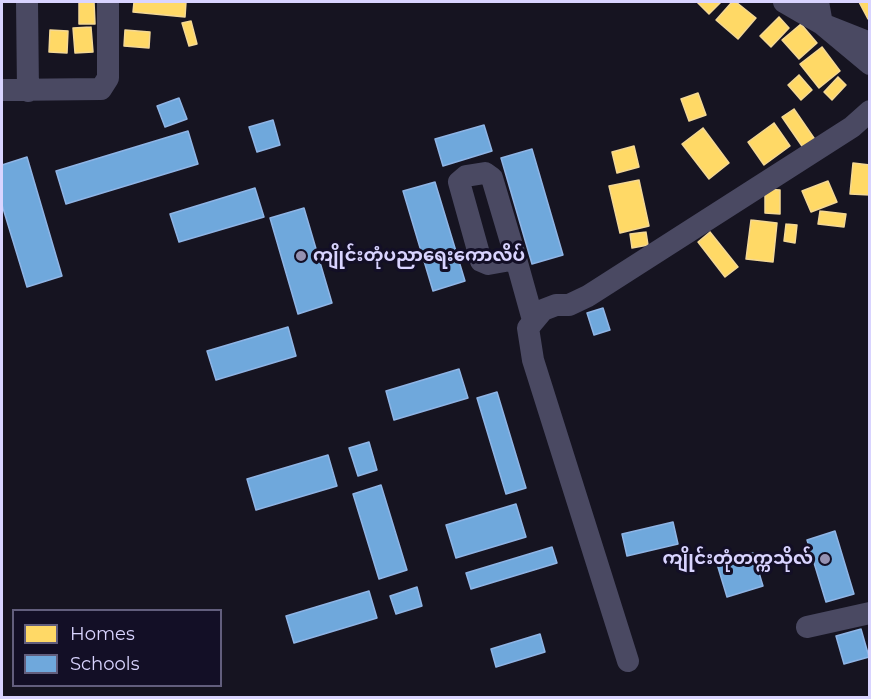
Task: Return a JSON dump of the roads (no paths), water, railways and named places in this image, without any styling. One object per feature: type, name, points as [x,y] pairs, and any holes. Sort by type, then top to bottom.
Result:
[{"type":"street","points":[[27,2],[28,91]]},
{"type":"street","points":[[2,90],[101,89],[108,78],[108,2]]},
{"type":"street","points":[[784,2],[822,24],[870,43]]},
{"type":"street","points":[[818,2],[822,24],[870,64]]},
{"type":"street","points":[[628,661],[533,360],[528,337],[533,320],[543,310],[556,305],[568,305],[588,296],[852,127],[870,111]]},
{"type":"street","points":[[516,259],[533,320]]},
{"type":"street","points":[[807,627],[870,614]]},
{"type":"place","name":"ကျိုင်းတုံပညာရေးကောလိပ်","points":[[301,256]]},
{"type":"place","name":"ကျိုင်းတုံတက္ကသိုလ်","points":[[825,559]]}]
